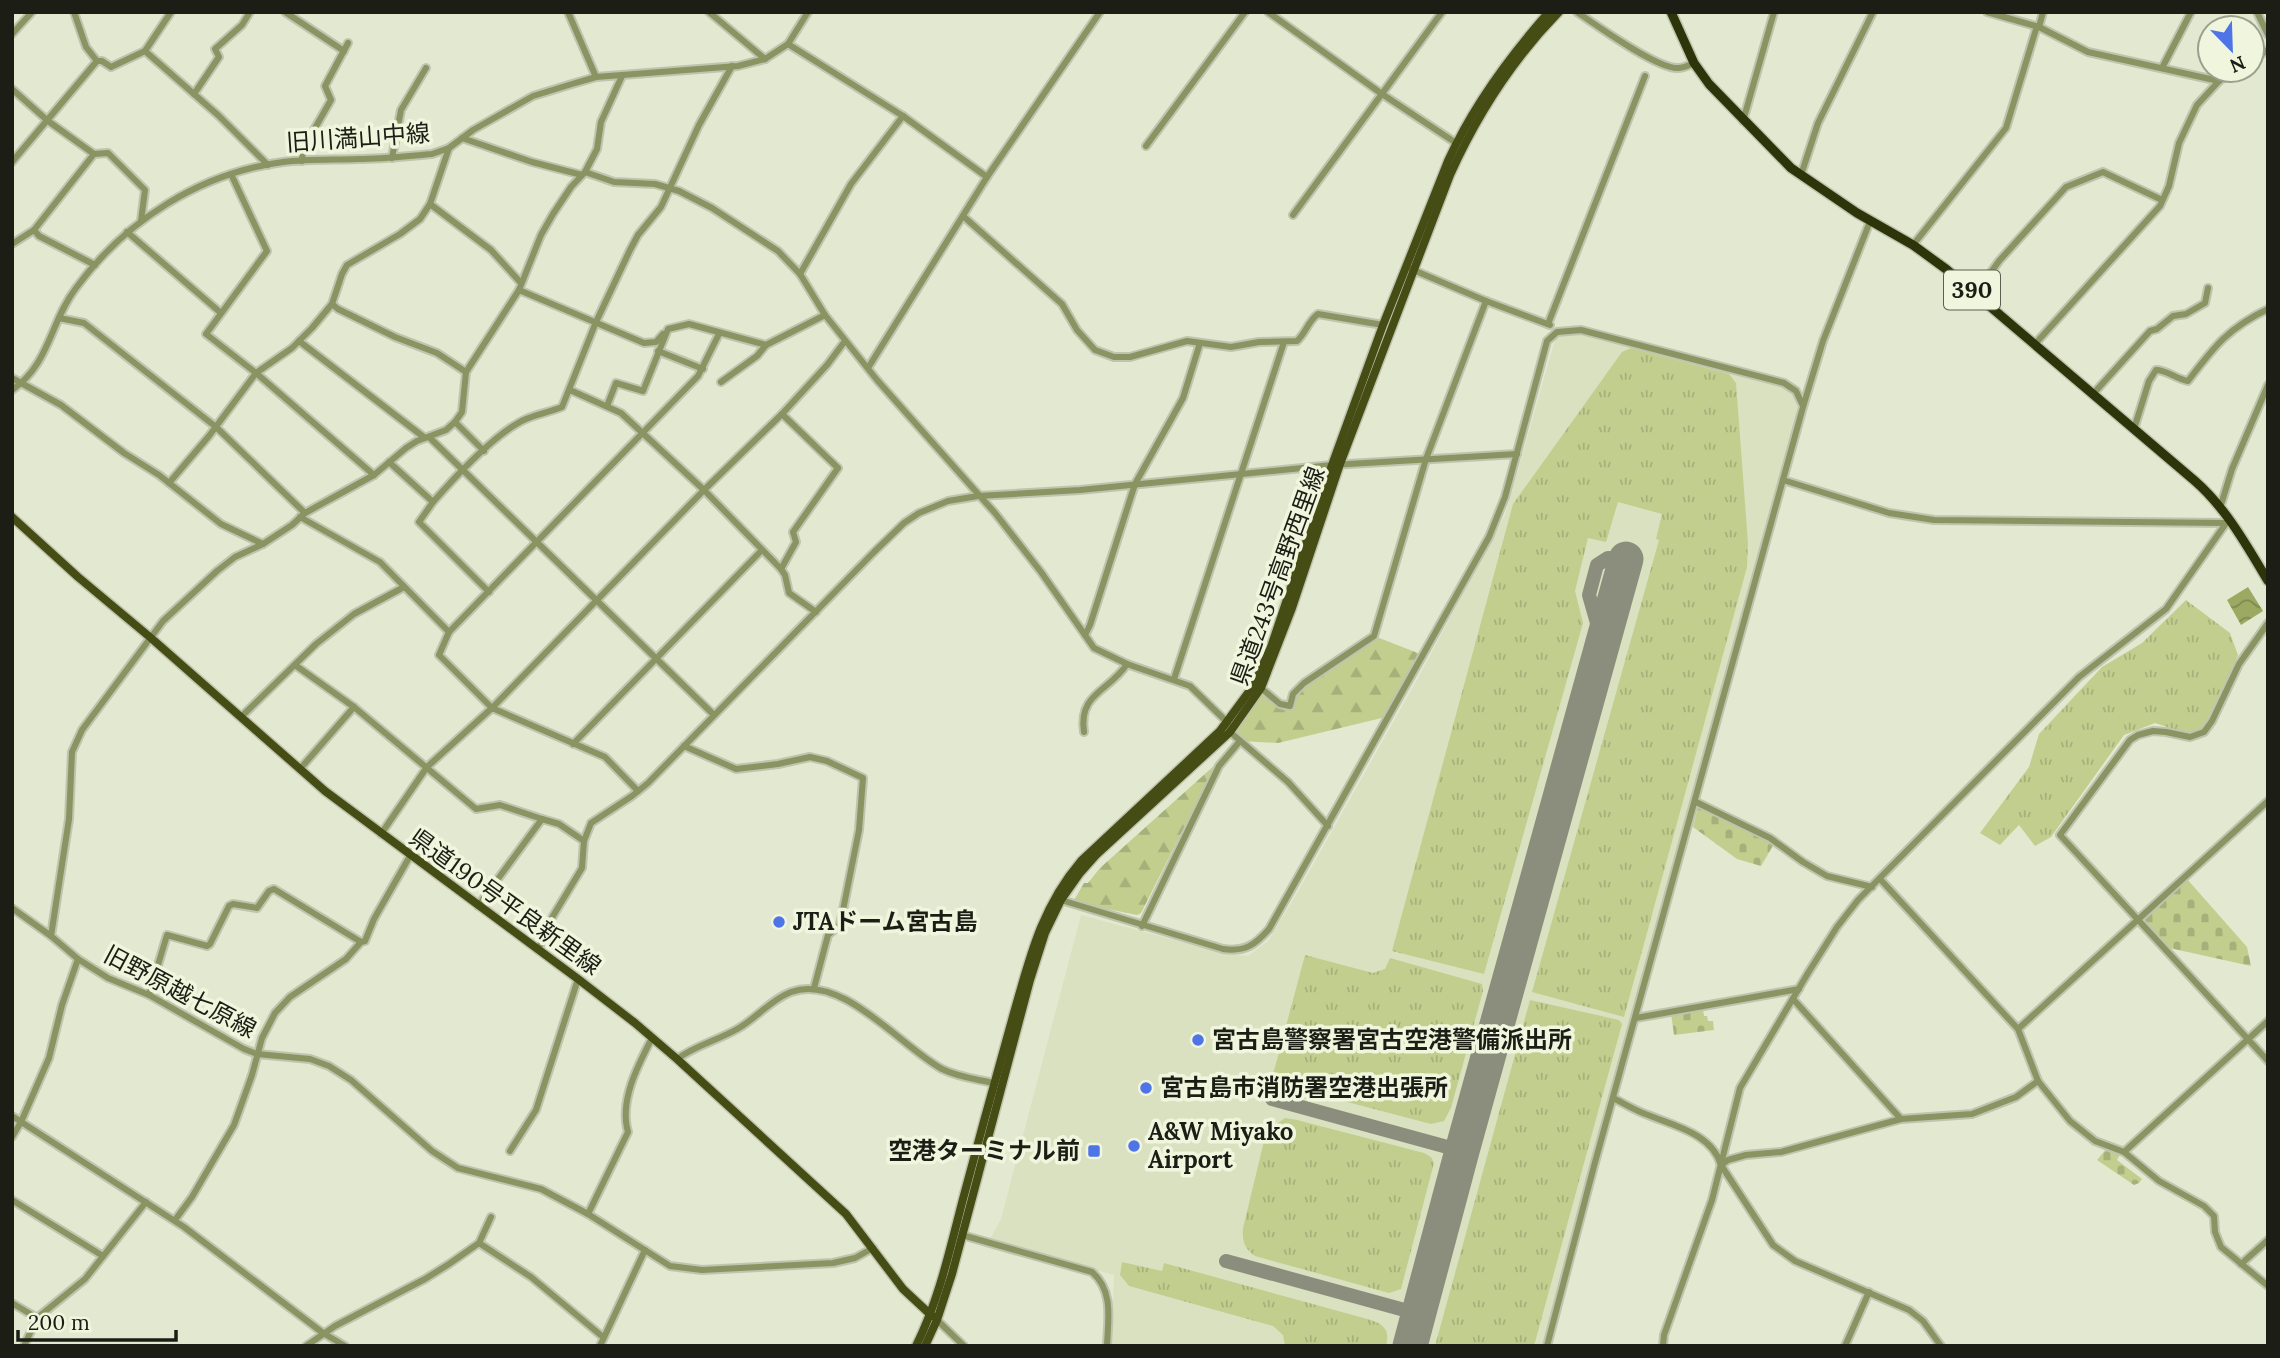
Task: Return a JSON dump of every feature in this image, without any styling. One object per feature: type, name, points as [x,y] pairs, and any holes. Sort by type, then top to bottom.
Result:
[{"type":"highway","name":"390","points":[[1671,12],[1694,63],[1717,95],[1743,121],[1801,175],[1913,245],[1976,293],[2207,492],[2229,519],[2268,582]]},
{"type":"main road","name":"県道243号高野西里線","points":[[933,1317],[993,1083],[1038,932],[1062,885],[1091,851],[1197,755],[1228,723],[1248,696],[1264,666],[1456,142],[1505,64],[1549,12]]},
{"type":"main road","name":"県道243号高野西里線","points":[[933,1317],[962,1235],[1045,933],[1061,900],[1096,855],[1230,733],[1261,688],[1289,618],[1336,464],[1383,325],[1463,146],[1512,66],[1559,12]]},
{"type":"main road","name":"県道190号平良新里線","points":[[12,517],[353,814],[578,979],[677,1059],[846,1214],[903,1289],[933,1317]]},
{"type":"main road","points":[[916,1346],[933,1317]]},
{"type":"main road","points":[[925,1346],[933,1317]]},
{"type":"street","points":[[12,33],[32,12]]},
{"type":"street","points":[[74,12],[86,47],[97,61],[111,67],[145,51],[171,12]]},
{"type":"street","points":[[194,94],[219,57],[215,49],[242,25],[250,12]]},
{"type":"street","points":[[285,12],[344,51]]},
{"type":"street","points":[[568,12],[596,77]]},
{"type":"street","points":[[709,12],[765,59]]},
{"type":"street","name":"旧川満山中線","points":[[12,390],[37,367],[76,288],[95,265],[141,221],[197,187],[231,174],[268,165],[432,155],[449,148],[533,96],[596,77],[732,66],[765,59],[788,44],[808,12]]},
{"type":"street","points":[[868,368],[987,177],[1100,12]]},
{"type":"street","points":[[1146,146],[1245,12]]},
{"type":"street","points":[[1268,12],[1382,94],[1456,142]]},
{"type":"street","points":[[1293,215],[1442,12]]},
{"type":"street","points":[[1577,12],[1613,37],[1658,61],[1680,68],[1694,63]]},
{"type":"street","points":[[1743,121],[1774,12]]},
{"type":"street","points":[[1801,175],[1818,123],[1873,12]]},
{"type":"street","points":[[1986,12],[2038,26],[2088,52],[2196,75]]},
{"type":"street","points":[[1913,245],[2006,128],[2043,12]]},
{"type":"street","points":[[2162,68],[2191,12]]},
{"type":"street","points":[[2256,12],[2268,35]]},
{"type":"street","points":[[302,161],[303,149],[331,100],[325,86],[348,43]]},
{"type":"street","points":[[788,44],[903,116],[987,177]]},
{"type":"street","points":[[145,51],[268,165]]},
{"type":"street","points":[[12,162],[97,61]]},
{"type":"street","points":[[489,592],[419,522],[433,502],[484,451],[521,422],[562,407],[596,322],[630,250],[661,206],[699,125],[732,66]]},
{"type":"street","points":[[392,158],[401,110],[426,68]]},
{"type":"street","points":[[51,936],[69,819],[72,752],[97,707],[166,618],[217,571],[235,557],[263,544],[302,515],[374,475],[406,448],[446,430],[455,422],[463,407],[466,372],[520,286],[541,235],[553,214],[571,187],[584,174],[597,149],[601,122],[622,76]]},
{"type":"street","points":[[1548,324],[1644,76]]},
{"type":"street","points":[[2035,344],[2161,206],[2169,186],[2179,143],[2197,105],[2215,84]]},
{"type":"street","points":[[12,89],[48,121],[94,154],[108,153],[145,190],[141,221]]},
{"type":"street","points":[[800,274],[851,184],[903,116]]},
{"type":"street","points":[[462,138],[532,162],[614,182],[669,187],[712,208],[778,251],[800,274],[825,315],[845,341],[995,513],[1094,648],[1126,664],[1190,686],[1228,723],[1230,733],[1288,782],[1328,826]]},
{"type":"street","points":[[169,483],[216,427],[256,373],[279,359],[299,341],[332,304],[347,265],[400,234],[419,219],[430,204],[449,148]]},
{"type":"street","points":[[12,244],[34,230],[94,154]]},
{"type":"street","points":[[1976,293],[1999,261],[2066,187],[2103,172],[2162,200]]},
{"type":"street","points":[[231,174],[267,251],[206,334],[256,373],[374,475]]},
{"type":"street","points":[[430,204],[491,250],[520,286],[644,343],[656,342],[668,329],[690,324],[766,345]]},
{"type":"street","points":[[963,216],[1062,304],[1077,330],[1096,351],[1114,357],[1130,356],[1187,341],[1231,347],[1259,342],[1297,341],[1312,318],[1318,314],[1383,325]]},
{"type":"street","points":[[1547,1346],[1803,407],[1823,341],[1869,224],[1868,219]]},
{"type":"street","points":[[34,230],[39,236],[95,265]]},
{"type":"street","points":[[127,232],[221,313]]},
{"type":"street","points":[[1409,268],[1548,324],[1557,332]]},
{"type":"street","points":[[2093,394],[2150,331],[2157,329],[2173,316],[2186,314],[2205,303],[2208,288]]},
{"type":"street","points":[[1261,688],[1280,704],[1290,706],[1293,694],[1304,683],[1374,636],[1426,459],[1486,301]]},
{"type":"street","points":[[332,304],[395,337],[437,353],[466,372]]},
{"type":"street","points":[[2134,429],[2145,393],[2156,370],[2188,381],[2222,338],[2268,309]]},
{"type":"street","points":[[721,382],[757,356],[766,345],[825,315]]},
{"type":"street","points":[[59,318],[84,323],[216,427],[302,515],[380,562],[449,632]]},
{"type":"street","points":[[607,406],[616,383],[642,391],[668,329]]},
{"type":"street","points":[[1061,900],[1223,949],[1240,950],[1255,944],[1276,918],[1489,537],[1505,497],[1547,341],[1557,332],[1581,330],[1784,383],[1796,391],[1803,407]]},
{"type":"street","points":[[638,791],[605,757],[492,708],[439,655],[449,632],[643,435],[703,369],[719,334]]},
{"type":"street","points":[[299,341],[427,438],[714,715]]},
{"type":"street","points":[[381,834],[427,767],[492,708],[598,602],[782,414],[845,341]]},
{"type":"street","points":[[1085,635],[1135,484],[1183,398],[1200,342]]},
{"type":"street","points":[[1174,679],[1284,342]]},
{"type":"street","points":[[658,351],[703,369]]},
{"type":"street","points":[[12,378],[61,405],[221,524],[263,544]]},
{"type":"street","points":[[2220,508],[2232,469],[2268,385]]},
{"type":"street","points":[[570,390],[621,413],[704,491],[780,569],[785,575],[789,593],[816,611]]},
{"type":"street","points":[[780,569],[796,542],[793,531],[838,468],[782,414]]},
{"type":"street","points":[[455,422],[484,451]]},
{"type":"street","points":[[538,950],[553,916],[582,868],[584,841],[592,823],[638,791],[904,523],[919,513],[935,506],[978,496],[1027,494],[1336,464],[1517,454]]},
{"type":"street","points":[[389,462],[433,502]]},
{"type":"street","points":[[1783,480],[1889,513],[1934,520],[2220,524],[2229,519]]},
{"type":"street","points":[[1664,1346],[1664,1335],[1693,1258],[1741,1088],[1846,914],[2080,677],[2166,609],[2229,519]]},
{"type":"street","points":[[573,744],[761,551]]},
{"type":"street","points":[[241,717],[316,643],[354,614],[404,587]]},
{"type":"street","points":[[2268,623],[2239,664],[2204,732],[2190,737],[2153,732],[2130,740],[2061,832],[2062,837],[2137,920],[2268,1061]]},
{"type":"street","points":[[1084,732],[1082,721],[1086,706],[1104,685],[1115,679],[1126,664]]},
{"type":"street","points":[[295,665],[354,707],[476,810],[500,805],[559,824],[584,841]]},
{"type":"street","points":[[300,769],[354,707]]},
{"type":"street","points":[[1142,926],[1219,766],[1240,741]]},
{"type":"street","points":[[684,746],[736,769],[810,757],[827,761],[863,778],[859,830],[840,925],[828,935],[814,988]]},
{"type":"street","points":[[2018,1029],[2268,801]]},
{"type":"street","points":[[1696,802],[1770,838],[1828,876],[1872,887]]},
{"type":"street","points":[[478,906],[542,820]]},
{"type":"street","points":[[175,1220],[234,1125],[267,1026],[282,1003],[346,959],[365,940],[410,856]]},
{"type":"street","points":[[1880,879],[2018,1029],[2038,1081],[2070,1121],[2095,1141],[2124,1153],[2159,1181],[2212,1212],[2221,1247],[2268,1286]]},
{"type":"street","points":[[149,995],[167,935],[207,946],[229,906],[233,904],[257,908],[269,891],[274,889],[361,942]]},
{"type":"street","name":"旧野原越七原線","points":[[12,908],[78,959],[108,978],[149,995],[243,1049],[257,1054],[310,1059],[329,1066],[351,1080],[432,1151],[458,1168],[541,1189],[588,1214],[670,1266],[702,1270],[833,1262],[855,1258],[873,1248]]},
{"type":"street","points":[[12,1137],[49,1058],[62,1005],[78,959]]},
{"type":"street","points":[[510,1151],[536,1110],[578,979]]},
{"type":"street","points":[[677,1059],[688,1051],[735,1031],[790,992],[814,988],[848,1000],[939,1067],[960,1076],[993,1083]]},
{"type":"street","points":[[1636,1018],[1799,989]]},
{"type":"street","points":[[1793,999],[1901,1119]]},
{"type":"street","points":[[2124,1153],[2268,1021]]},
{"type":"street","points":[[588,1214],[628,1132],[624,1119],[625,1107],[652,1038]]},
{"type":"street","points":[[1721,1165],[1746,1155],[1781,1152],[1901,1119],[1972,1114],[2016,1097],[2038,1081]]},
{"type":"street","points":[[1613,1098],[1644,1114],[1697,1135],[1718,1154],[1721,1165],[1773,1245],[1795,1261],[1909,1310],[1923,1321],[1941,1346]]},
{"type":"street","points":[[12,1116],[175,1220],[323,1334],[345,1346]]},
{"type":"street","points":[[12,1213],[15,1202],[103,1255]]},
{"type":"street","points":[[24,1346],[37,1318],[85,1279],[146,1202]]},
{"type":"street","points":[[306,1346],[323,1334],[425,1279],[479,1243],[491,1217]]},
{"type":"street","points":[[962,1235],[1092,1272],[1101,1283],[1108,1299],[1107,1346]]},
{"type":"street","points":[[2241,1264],[2268,1240]]},
{"type":"street","points":[[479,1243],[531,1277],[603,1337]]},
{"type":"street","points":[[600,1346],[645,1250]]},
{"type":"street","points":[[1845,1346],[1869,1292]]},
{"type":"street","points":[[12,1303],[37,1318]]},
{"type":"street","points":[[933,1317],[964,1346]]},
{"type":"shaded area","points":[[1572,331],[1783,386],[1796,397],[1798,414],[1543,1346],[1112,1346],[1114,1275],[990,1239],[1001,1219],[1081,915],[1227,954],[1248,956],[1268,941],[1418,678],[1505,515],[1555,340]]},
{"type":"green space","points":[[1631,348],[1729,374],[1736,383],[1748,543],[1747,567],[1624,1017],[1532,992],[1659,540],[1656,539],[1662,514],[1618,502],[1606,542],[1588,538],[1575,591],[1583,623],[1484,974],[1392,951],[1513,504],[1622,352]]},
{"type":"green space","points":[[2186,600],[2230,633],[2238,655],[2201,729],[2189,734],[2155,723],[2124,735],[2051,837],[2035,846],[2019,825],[2000,845],[1980,833],[2029,767],[2039,734],[2102,667],[2142,643]]},
{"type":"green space","points":[[1374,636],[1423,655],[1390,716],[1278,743],[1240,741],[1230,733],[1261,688],[1280,704],[1290,706],[1293,694]]},
{"type":"green space","points":[[1216,764],[1141,913],[1137,915],[1073,902],[1084,883],[1088,883],[1100,868]]},
{"type":"green space","points":[[1698,807],[1740,825],[1774,844],[1761,866],[1737,859],[1693,827]]},
{"type":"green space","points":[[2187,879],[2247,947],[2251,966],[2165,947],[2140,920]]},
{"type":"green space","points":[[1305,955],[1373,973],[1385,969],[1390,958],[1482,984],[1483,991],[1451,1108],[1444,1121],[1431,1124],[1271,1082]]},
{"type":"green space","points":[[1530,1000],[1619,1020],[1622,1024],[1534,1346],[1435,1346]]},
{"type":"green space","points":[[1703,1009],[1708,1021],[1713,1021],[1714,1030],[1674,1035],[1671,1013]]},
{"type":"green space","points":[[1285,1118],[1431,1157],[1434,1163],[1401,1289],[1389,1293],[1255,1256],[1248,1250],[1243,1240],[1243,1228],[1265,1137],[1268,1130]]},
{"type":"green space","points":[[2107,1148],[2120,1154],[2117,1160],[2142,1179],[2139,1183],[2134,1185],[2097,1160]]},
{"type":"green space","points":[[1122,1262],[1162,1271],[1164,1263],[1371,1320],[1385,1329],[1386,1346],[1285,1346],[1283,1335],[1273,1326],[1129,1286],[1120,1275]]},
{"type":"water","points":[[2248,587],[2263,611],[2241,625],[2227,600]]},
{"type":"taxiway","points":[[1603,644],[1589,595],[1597,565],[1608,558],[1619,560],[1622,573]]},
{"type":"taxiway","points":[[1272,1099],[1462,1151]]},
{"type":"taxiway","points":[[1226,1261],[1419,1314]]},
{"type":"runway","points":[[1410,1346],[1626,559]]},
{"type":"place","name":"JTAドーム宮古島","points":[[779,922]]},
{"type":"place","name":"宮古島警察署宮古空港警備派出所","points":[[1198,1040]]},
{"type":"place","name":"宮古島市消防署空港出張所","points":[[1146,1088]]},
{"type":"place","name":"A&W Miyako Airport","points":[[1134,1146]]},
{"type":"place","name":"空港ターミナル前","points":[[1094,1151]]}]
